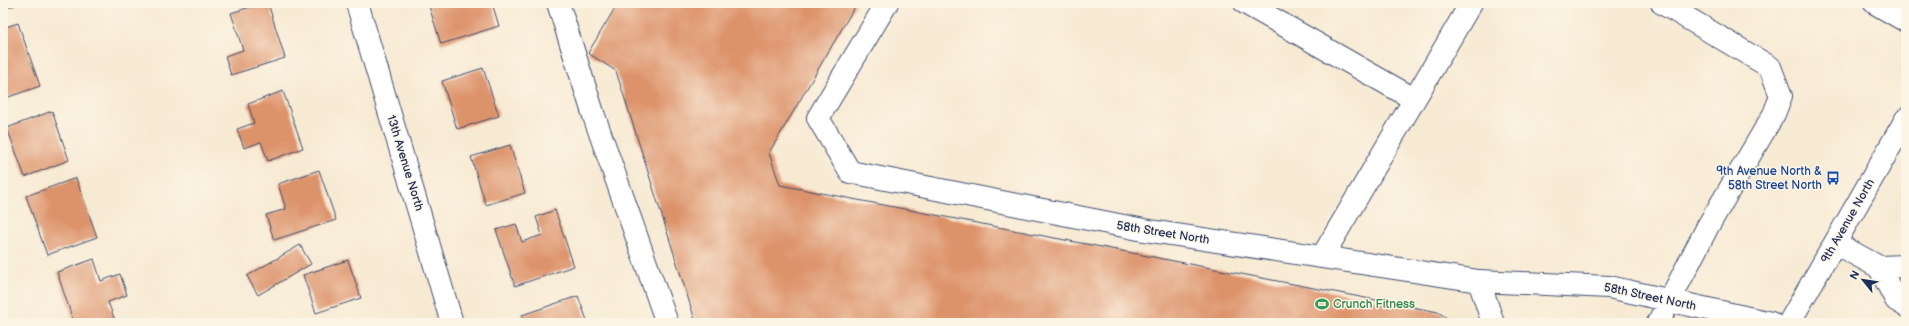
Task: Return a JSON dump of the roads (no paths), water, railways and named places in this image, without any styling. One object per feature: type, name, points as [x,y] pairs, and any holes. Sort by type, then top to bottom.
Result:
[{"type":"street","name":"13th Avenue North","points":[[357,3],[452,323]]},
{"type":"street","points":[[558,3],[594,116],[667,323]]},
{"type":"street","name":"58th Street North","points":[[887,3],[818,118],[850,172],[1136,229],[1479,281],[1609,287],[1771,323]]},
{"type":"street","points":[[1245,3],[1414,99]]},
{"type":"street","points":[[1322,257],[1471,3]]},
{"type":"street","points":[[1658,323],[1708,226],[1774,114],[1781,96],[1770,67],[1662,3]]},
{"type":"street","points":[[1875,3],[1906,21]]},
{"type":"street","name":"9th Avenue North","points":[[1789,323],[1906,119]]},
{"type":"street","points":[[1835,243],[1879,267],[1906,266]]},
{"type":"street","points":[[1879,267],[1896,300],[1906,306]]},
{"type":"street","points":[[1479,281],[1493,323]]},
{"type":"place","name":"9th Avenue North & 58th Street North","points":[[1833,178]]},
{"type":"place","name":"Crunch Fitness","points":[[1322,304]]}]
